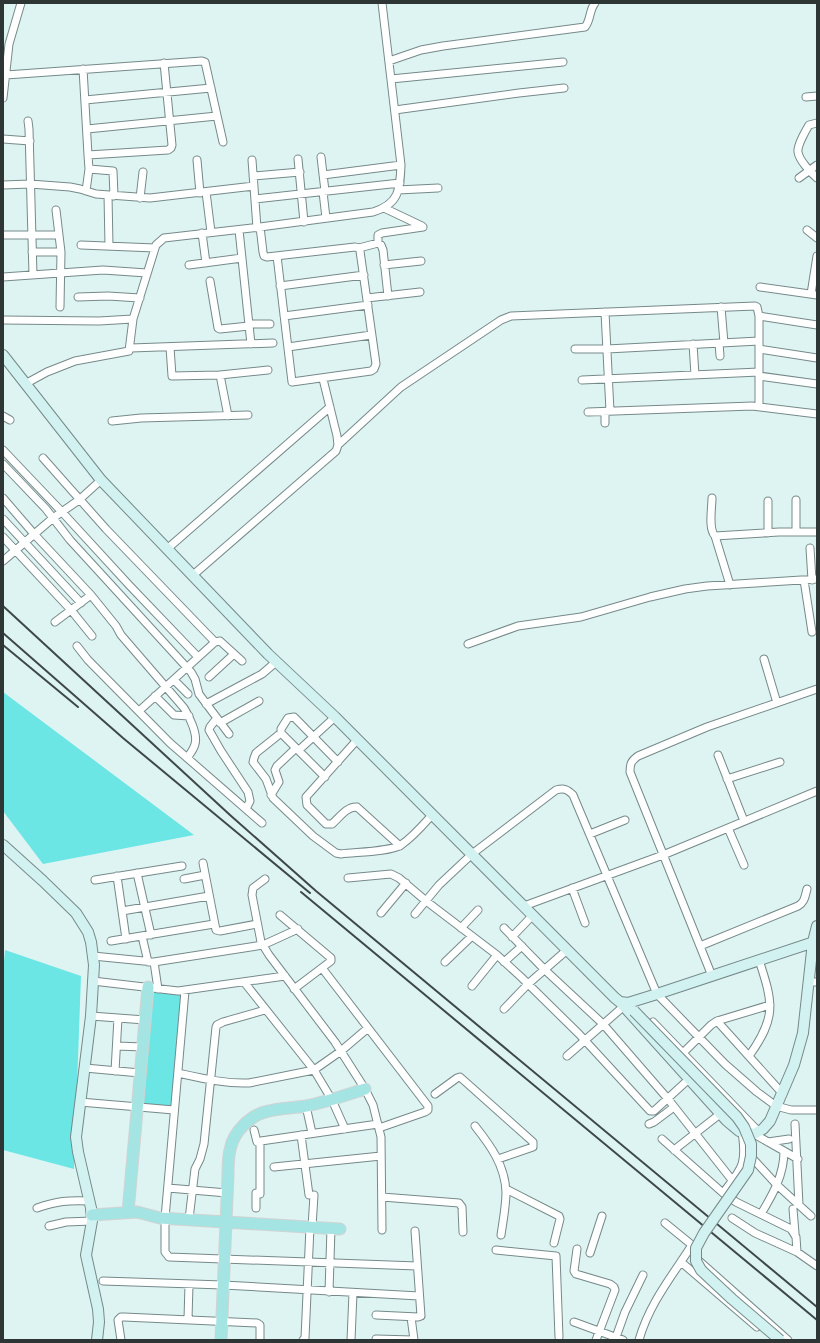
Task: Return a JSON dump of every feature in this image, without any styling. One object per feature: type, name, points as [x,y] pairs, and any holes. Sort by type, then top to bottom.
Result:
[{"type":"main road","points":[[3,355],[101,480],[192,576],[276,662],[335,717],[533,915],[608,993],[627,1005],[737,1117],[744,1127],[751,1144],[751,1156],[748,1170],[704,1233],[696,1248],[696,1260],[701,1270],[780,1340]]},
{"type":"main road","points":[[3,845],[43,880],[76,913],[88,932],[93,956],[91,1016],[76,1137],[78,1152],[90,1201],[92,1218],[86,1256],[98,1309],[99,1322],[97,1340]]},
{"type":"main road","points":[[627,1005],[720,1114],[739,1131],[757,1133],[770,1121],[794,1065],[803,1033],[813,982],[817,926]]},
{"type":"main road","points":[[627,1005],[815,941]]},
{"type":"main road","points":[[128,1212],[145,1020],[153,988]]},
{"type":"main road","points":[[221,1340],[230,1149],[235,1138],[244,1125],[257,1115],[268,1111],[306,1106],[332,1100],[365,1089]]},
{"type":"main road","points":[[92,1218],[128,1212],[142,1213],[165,1218],[336,1228]]},
{"type":"street","points":[[3,98],[6,75],[6,53],[21,3]]},
{"type":"street","points":[[131,348],[133,319],[155,248],[159,241],[164,238],[259,228],[373,212],[384,208],[396,198],[399,187],[401,165],[382,3]]},
{"type":"street","points":[[389,61],[421,50],[443,46],[585,27],[588,23],[591,8],[595,3]]},
{"type":"street","points":[[6,75],[164,63],[205,62],[223,142]]},
{"type":"street","points":[[391,79],[563,62]]},
{"type":"street","points":[[88,155],[168,150],[171,148],[170,120],[164,63]]},
{"type":"street","points":[[83,69],[89,169],[86,191]]},
{"type":"street","points":[[85,100],[211,88]]},
{"type":"street","points":[[395,110],[564,88]]},
{"type":"street","points":[[806,97],[817,96]]},
{"type":"street","points":[[87,128],[218,116]]},
{"type":"street","points":[[28,121],[30,141],[33,275]]},
{"type":"street","points":[[817,123],[809,125],[798,148],[799,156],[809,171],[817,178]]},
{"type":"street","points":[[3,139],[30,141]]},
{"type":"street","points":[[321,157],[326,218]]},
{"type":"street","points":[[298,159],[304,222]]},
{"type":"street","points":[[197,160],[211,232]]},
{"type":"street","points":[[252,160],[255,198],[264,256],[267,257],[355,247],[358,248],[378,243]]},
{"type":"street","points":[[323,175],[401,165]]},
{"type":"street","points":[[799,178],[817,165]]},
{"type":"street","points":[[89,169],[113,171],[109,246]]},
{"type":"street","points":[[140,198],[143,172]]},
{"type":"street","points":[[253,176],[300,172]]},
{"type":"street","points":[[3,185],[30,184],[70,187],[96,194],[140,198],[164,198],[254,186]]},
{"type":"street","points":[[255,198],[399,187],[438,188]]},
{"type":"street","points":[[384,208],[423,226],[378,235],[378,243],[381,245],[382,250],[388,296]]},
{"type":"street","points":[[56,210],[61,272],[60,307]]},
{"type":"street","points":[[239,230],[251,344]]},
{"type":"street","points":[[807,230],[817,238]]},
{"type":"street","points":[[202,233],[206,263]]},
{"type":"street","points":[[3,235],[59,235]]},
{"type":"street","points":[[81,245],[155,248]]},
{"type":"street","points":[[276,256],[292,382],[323,380],[371,371],[376,364],[364,275],[360,251],[358,248]]},
{"type":"street","points":[[32,252],[60,252]]},
{"type":"street","points":[[760,287],[814,295],[817,256]]},
{"type":"street","points":[[189,266],[242,258]]},
{"type":"street","points":[[384,265],[421,261]]},
{"type":"street","points":[[3,277],[103,270],[147,273]]},
{"type":"street","points":[[280,286],[364,275]]},
{"type":"street","points":[[210,281],[218,328],[270,324]]},
{"type":"street","points":[[284,316],[368,302],[388,296],[420,292]]},
{"type":"street","points":[[78,297],[108,296],[140,298]]},
{"type":"street","points":[[720,356],[722,343],[721,307]]},
{"type":"street","points":[[192,576],[330,457],[336,451],[338,445],[401,387],[501,320],[511,316],[721,307],[758,307],[759,406]]},
{"type":"street","points":[[605,312],[609,378],[608,411],[605,423]]},
{"type":"street","points":[[759,316],[817,325]]},
{"type":"street","points":[[3,320],[99,321],[133,319]]},
{"type":"street","points":[[288,346],[371,335]]},
{"type":"street","points":[[25,384],[47,372],[75,361],[127,352],[131,348],[273,343]]},
{"type":"street","points":[[575,349],[607,349],[722,343],[759,345],[817,358]]},
{"type":"street","points":[[693,344],[695,375]]},
{"type":"street","points":[[170,347],[172,376],[220,375],[268,370]]},
{"type":"street","points":[[582,380],[759,374],[817,384]]},
{"type":"street","points":[[220,375],[228,416]]},
{"type":"street","points":[[323,380],[338,445]]},
{"type":"street","points":[[167,549],[329,404]]},
{"type":"street","points":[[588,412],[759,406],[817,414]]},
{"type":"street","points":[[112,421],[141,418],[248,415]]},
{"type":"street","points":[[3,416],[10,420]]},
{"type":"street","points":[[3,450],[198,657]]},
{"type":"street","points":[[42,458],[151,577],[215,642]]},
{"type":"street","points":[[3,464],[54,518],[70,540],[187,667],[195,679],[199,694],[229,734]]},
{"type":"street","points":[[3,560],[54,518],[79,500],[101,480]]},
{"type":"street","points":[[3,498],[34,534],[91,595],[116,626],[121,635],[189,716],[196,741],[195,746],[187,758]]},
{"type":"street","points":[[712,498],[712,534],[715,536],[730,585]]},
{"type":"street","points":[[796,500],[796,532]]},
{"type":"street","points":[[768,501],[768,533]]},
{"type":"street","points":[[3,519],[81,603]]},
{"type":"street","points":[[715,536],[817,532]]},
{"type":"street","points":[[3,537],[71,610],[92,636]]},
{"type":"street","points":[[810,548],[812,632]]},
{"type":"street","points":[[468,644],[518,626],[581,617],[650,597],[685,589],[811,580]]},
{"type":"street","points":[[55,622],[91,595]]},
{"type":"street","points":[[139,711],[215,642],[220,641],[242,661]]},
{"type":"street","points":[[76,646],[170,743],[262,823]]},
{"type":"street","points":[[209,677],[234,654]]},
{"type":"street","points":[[764,659],[777,703]]},
{"type":"street","points":[[206,704],[262,674],[276,662]]},
{"type":"street","points":[[174,680],[188,694]]},
{"type":"street","points":[[712,976],[630,772],[630,765],[632,760],[638,756],[707,727],[817,689]]},
{"type":"street","points":[[156,696],[174,715],[189,716]]},
{"type":"street","points":[[246,810],[250,801],[248,792],[209,730],[210,727],[218,720],[259,701]]},
{"type":"street","points":[[338,762],[292,717],[288,718],[281,729],[281,733],[256,753],[253,762],[266,780],[271,795],[313,836],[336,853],[340,854],[385,850],[400,846],[432,815]]},
{"type":"street","points":[[271,795],[279,782],[276,766],[313,737],[335,717]]},
{"type":"street","points":[[281,733],[325,777]]},
{"type":"street","points":[[357,740],[306,797],[307,805],[326,824],[332,824],[348,809],[357,807],[400,846]]},
{"type":"street","points":[[718,755],[744,821]]},
{"type":"street","points":[[727,779],[780,762]]},
{"type":"street","points":[[415,914],[444,880],[472,854],[556,790],[562,788],[568,790],[573,795],[657,994],[725,1064],[757,1092],[776,1106],[791,1110],[817,1110]]},
{"type":"street","points":[[524,906],[663,855],[817,791]]},
{"type":"street","points":[[590,834],[625,820]]},
{"type":"street","points":[[728,828],[744,865]]},
{"type":"street","points":[[203,863],[216,930],[220,931],[257,924]]},
{"type":"street","points":[[95,880],[182,866]]},
{"type":"street","points":[[137,874],[151,934]]},
{"type":"street","points":[[348,878],[391,874],[395,875],[497,956],[528,984],[584,1040],[650,1111],[654,1111],[689,1079]]},
{"type":"street","points":[[184,879],[206,875]]},
{"type":"street","points":[[117,876],[126,939]]},
{"type":"street","points":[[265,879],[252,890],[257,924],[263,945],[341,1051],[365,1089],[373,1106],[379,1126],[382,1230]]},
{"type":"street","points":[[381,913],[406,884]]},
{"type":"street","points":[[572,888],[585,922]]},
{"type":"street","points":[[700,946],[802,904],[805,899],[807,889]]},
{"type":"street","points":[[122,911],[209,896]]},
{"type":"street","points":[[461,928],[478,910]]},
{"type":"street","points":[[280,915],[331,958],[331,961],[294,989]]},
{"type":"street","points":[[512,937],[533,915]]},
{"type":"street","points":[[111,941],[214,924]]},
{"type":"street","points":[[504,928],[545,970],[602,1024],[668,1099],[732,1180]]},
{"type":"street","points":[[93,956],[151,962],[263,945],[298,930]]},
{"type":"street","points":[[142,936],[151,962],[153,988]]},
{"type":"street","points":[[445,962],[472,936]]},
{"type":"street","points":[[504,962],[522,946]]},
{"type":"street","points":[[504,1009],[528,984],[567,950]]},
{"type":"street","points":[[472,986],[497,956]]},
{"type":"street","points":[[748,1056],[764,1033],[768,1022],[770,1005],[769,991],[759,960]]},
{"type":"street","points":[[260,1142],[264,1140],[312,1133],[379,1126],[425,1112],[429,1108],[322,968]]},
{"type":"street","points":[[93,981],[185,991],[285,976]]},
{"type":"street","points":[[244,982],[314,1070],[332,1100],[345,1129]]},
{"type":"street","points":[[185,991],[165,1218],[165,1252],[169,1257],[417,1266]]},
{"type":"street","points":[[567,1056],[602,1024],[627,1005]]},
{"type":"street","points":[[683,1053],[711,1025],[770,1005]]},
{"type":"street","points":[[188,1219],[195,1169],[200,1159],[204,1144],[216,1027],[223,1022],[265,1010]]},
{"type":"street","points":[[91,1016],[145,1020]]},
{"type":"street","points":[[115,1071],[118,1018]]},
{"type":"street","points":[[653,1022],[757,1133],[768,1142],[798,1159]]},
{"type":"street","points":[[717,1022],[782,1093]]},
{"type":"street","points":[[178,1073],[210,1080],[249,1083],[314,1070],[341,1051],[368,1028]]},
{"type":"street","points":[[116,1046],[143,1047]]},
{"type":"street","points":[[85,1068],[140,1073]]},
{"type":"street","points":[[436,1094],[460,1077],[533,1142],[533,1147],[498,1159]]},
{"type":"street","points":[[80,1102],[174,1110]]},
{"type":"street","points":[[306,1106],[312,1133]]},
{"type":"street","points":[[649,1124],[674,1107]]},
{"type":"street","points":[[674,1150],[720,1114]]},
{"type":"street","points":[[795,1124],[798,1159],[795,1233],[797,1252]]},
{"type":"street","points":[[475,1126],[488,1142],[498,1159],[502,1172],[506,1189],[501,1235]]},
{"type":"street","points":[[254,1130],[257,1142],[260,1142]]},
{"type":"street","points":[[723,1193],[743,1163],[744,1149],[742,1132]]},
{"type":"street","points":[[300,1135],[311,1195],[308,1291],[305,1338],[303,1340]]},
{"type":"street","points":[[662,1139],[723,1193],[736,1202],[792,1229],[795,1233]]},
{"type":"street","points":[[768,1142],[789,1139]]},
{"type":"street","points":[[256,1208],[260,1142]]},
{"type":"street","points":[[744,1149],[796,1207],[811,1216]]},
{"type":"street","points":[[761,1214],[777,1185],[783,1166],[784,1151]]},
{"type":"street","points":[[274,1167],[381,1156]]},
{"type":"street","points":[[168,1188],[227,1193]]},
{"type":"street","points":[[506,1189],[559,1216],[560,1219],[554,1243]]},
{"type":"street","points":[[382,1197],[459,1203],[462,1207],[463,1232]]},
{"type":"street","points":[[37,1208],[67,1200],[90,1201]]},
{"type":"street","points":[[590,1253],[602,1216]]},
{"type":"street","points":[[49,1226],[92,1218]]},
{"type":"street","points":[[732,1218],[755,1233],[797,1252],[817,1266]]},
{"type":"street","points":[[639,1340],[643,1326],[652,1306],[692,1245],[665,1223]]},
{"type":"street","points":[[330,1292],[330,1263],[336,1228]]},
{"type":"street","points":[[376,1315],[411,1317],[421,1316],[415,1231]]},
{"type":"street","points":[[577,1249],[574,1271],[576,1274],[610,1284],[615,1290],[596,1340]]},
{"type":"street","points":[[496,1250],[556,1256],[559,1337]]},
{"type":"street","points":[[688,1250],[788,1340]]},
{"type":"street","points":[[681,1262],[772,1340]]},
{"type":"street","points":[[574,1322],[618,1339],[625,1312],[643,1275]]},
{"type":"street","points":[[103,1281],[223,1285],[308,1291],[419,1296]]},
{"type":"street","points":[[188,1319],[189,1284]]},
{"type":"street","points":[[351,1340],[353,1293]]},
{"type":"street","points":[[121,1340],[118,1320],[121,1317],[257,1323],[260,1325],[261,1329],[260,1340]]},
{"type":"street","points":[[376,1339],[414,1340],[411,1317]]},
{"type":"shaded area","points":[[3,692],[194,835],[43,864],[3,811]]},
{"type":"shaded area","points":[[5,950],[81,976],[74,1169],[3,1150],[3,973]]},
{"type":"shaded area","points":[[148,987],[185,991],[174,1110],[137,1107]]},
{"type":"railway","points":[[3,606],[230,815],[316,891],[817,1307]]},
{"type":"railway","points":[[3,633],[123,738],[310,893]]},
{"type":"railway","points":[[3,645],[78,707]]},
{"type":"railway","points":[[301,892],[817,1320]]}]
